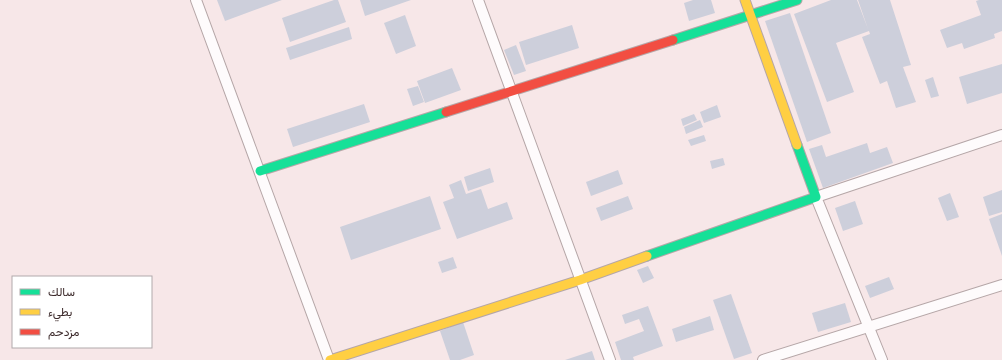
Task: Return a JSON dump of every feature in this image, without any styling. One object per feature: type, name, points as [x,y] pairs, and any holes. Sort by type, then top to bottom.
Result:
[{"type":"street","points":[[196,0],[330,360],[580,280],[816,197],[1002,135]]},
{"type":"street","points":[[478,0],[610,360]]},
{"type":"street","points":[[745,0],[816,197],[882,360]]},
{"type":"street","points":[[260,171],[797,0]]},
{"type":"street","points":[[763,360],[869,328],[1002,285]]},
{"type":"building","points":[[217,0],[282,0],[225,21]]},
{"type":"building","points":[[334,0],[338,0],[346,22],[290,42],[282,18]]},
{"type":"building","points":[[360,0],[411,0],[365,16]]},
{"type":"building","points":[[693,0],[711,0],[715,13],[689,21],[684,3]]},
{"type":"building","points":[[831,0],[857,0],[868,29],[858,0],[890,0],[911,65],[903,67],[916,102],[896,108],[887,81],[880,84],[862,37],[870,34],[869,31],[836,43],[854,92],[827,102],[794,14]]},
{"type":"building","points":[[1002,0],[1002,31],[994,34],[995,38],[964,49],[962,43],[947,48],[940,30],[981,15],[976,1]]},
{"type":"building","points":[[790,13],[831,133],[807,142],[765,21]]},
{"type":"building","points":[[405,15],[416,46],[396,54],[384,23]]},
{"type":"building","points":[[572,25],[579,48],[526,65],[519,42]]},
{"type":"building","points":[[349,27],[352,39],[290,60],[286,48]]},
{"type":"building","points":[[516,45],[526,71],[514,75],[504,50]]},
{"type":"building","points":[[1002,64],[1002,93],[967,104],[959,77]]},
{"type":"building","points":[[452,68],[461,90],[425,103],[417,81]]},
{"type":"building","points":[[933,77],[939,96],[931,98],[925,80]]},
{"type":"building","points":[[418,86],[424,102],[413,106],[407,89]]},
{"type":"building","points":[[364,104],[370,122],[293,147],[287,129]]},
{"type":"building","points":[[717,105],[721,117],[704,123],[700,112]]},
{"type":"building","points":[[694,114],[697,120],[683,126],[681,119]]},
{"type":"building","points":[[700,120],[703,127],[686,134],[684,127]]},
{"type":"building","points":[[704,135],[706,141],[691,146],[688,140]]},
{"type":"building","points":[[867,143],[870,153],[887,147],[893,163],[823,188],[809,149],[822,145],[826,157]]},
{"type":"building","points":[[723,158],[725,165],[712,169],[710,161]]},
{"type":"building","points":[[490,168],[494,182],[468,191],[464,177]]},
{"type":"building","points":[[618,170],[623,184],[591,196],[586,182]]},
{"type":"building","points":[[461,180],[466,194],[481,189],[488,209],[507,202],[513,219],[457,239],[443,202],[454,198],[449,185]]},
{"type":"building","points":[[1002,190],[1002,212],[989,216],[983,197]]},
{"type":"building","points":[[950,193],[959,217],[947,221],[938,198]]},
{"type":"building","points":[[430,196],[441,229],[351,260],[340,227]]},
{"type":"building","points":[[628,196],[633,209],[601,221],[596,208]]},
{"type":"building","points":[[855,201],[863,224],[843,231],[835,208]]},
{"type":"building","points":[[1002,214],[1002,256],[989,219]]},
{"type":"building","points":[[453,257],[457,268],[442,273],[438,262]]},
{"type":"building","points":[[648,266],[654,278],[643,283],[637,270]]},
{"type":"building","points":[[889,277],[894,289],[870,298],[865,286]]},
{"type":"building","points":[[731,294],[752,353],[734,359],[713,300]]},
{"type":"building","points":[[845,303],[851,322],[818,332],[812,313]]},
{"type":"building","points":[[648,306],[663,346],[633,357],[634,360],[621,360],[615,342],[644,331],[639,319],[625,324],[622,315]]},
{"type":"building","points":[[710,316],[714,330],[676,342],[672,329]]},
{"type":"building","points":[[463,322],[474,355],[460,360],[450,360],[440,331]]},
{"type":"building","points":[[592,351],[595,360],[565,360]]},
{"type":"traffic: fast","points":[[673,40],[797,0]]},
{"type":"traffic: fast","points":[[260,171],[446,112]]},
{"type":"traffic: fast","points":[[647,256],[816,197],[797,145]]},
{"type":"traffic: slow","points":[[745,0],[797,145]]},
{"type":"traffic: slow","points":[[330,360],[580,280],[647,256]]},
{"type":"traffic: jam","points":[[446,112],[673,40]]}]
